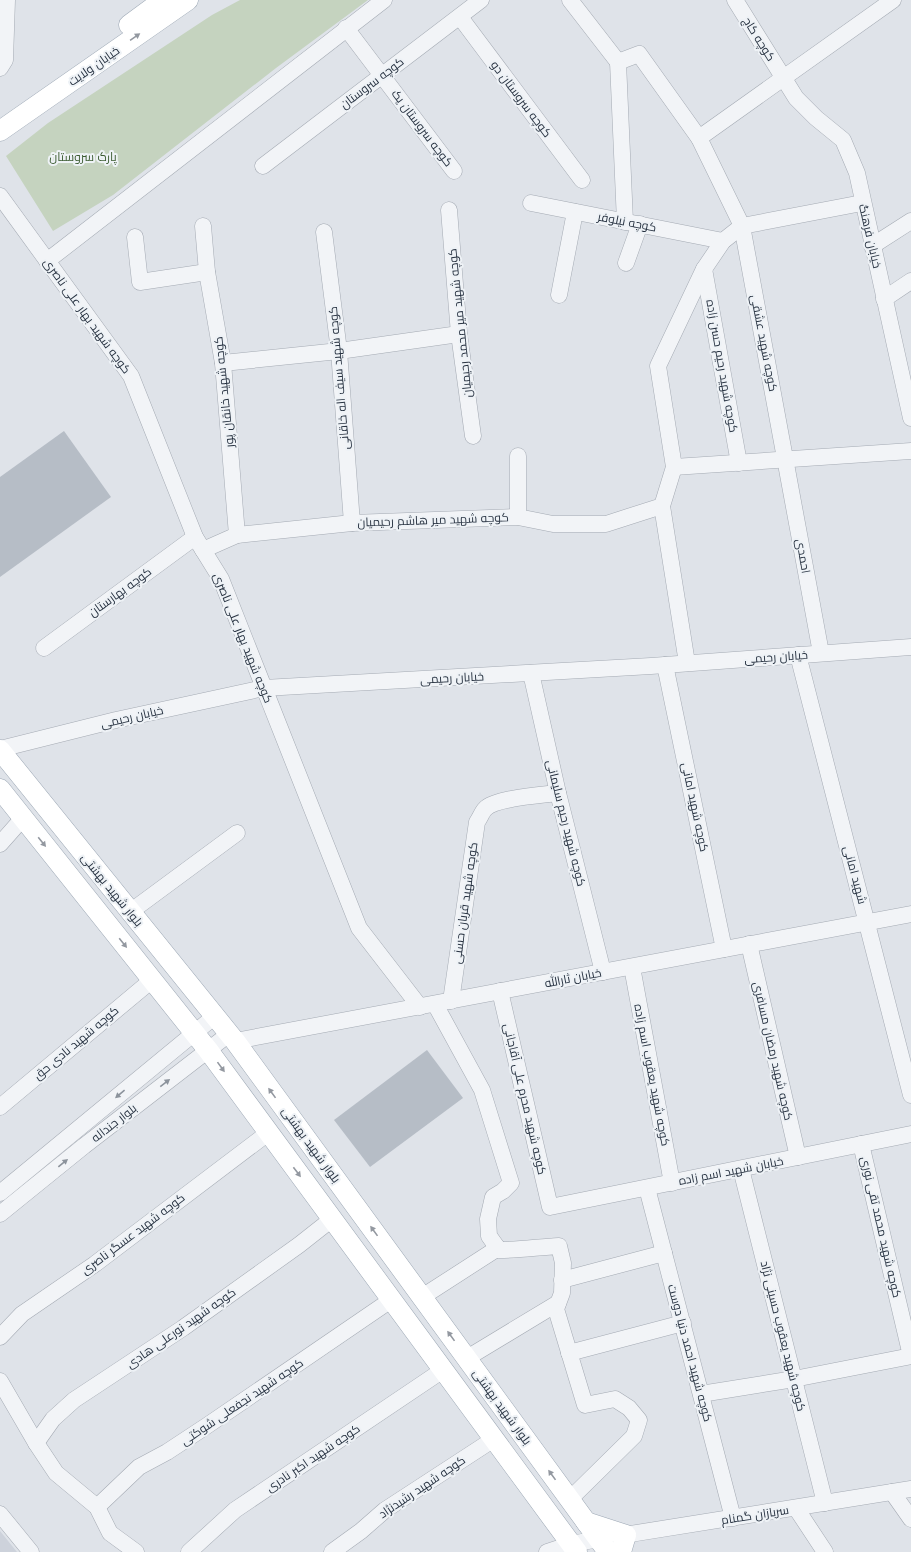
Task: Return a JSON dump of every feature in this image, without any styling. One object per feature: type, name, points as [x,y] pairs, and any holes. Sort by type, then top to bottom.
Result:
[{"type":"main road","name":"خیابان ولایت","points":[[0,118],[163,0]]},
{"type":"main road","name":"خیابان ولایت","points":[[0,132],[188,0]]},
{"type":"main road","name":"بلوار شهید بهشتی","points":[[0,749],[232,1038],[604,1546]]},
{"type":"main road","name":"بلوار شهید بهشتی","points":[[0,789],[208,1050],[574,1548]]},
{"type":"main road","points":[[586,1522],[624,1544]]},
{"type":"street","points":[[0,68],[5,60],[7,0]]},
{"type":"street","points":[[47,261],[384,0]]},
{"type":"street","name":"کوچه سروستان","points":[[263,166],[481,0]]},
{"type":"street","points":[[570,0],[618,62],[632,223],[626,263]]},
{"type":"street","name":"کوچه کاج","points":[[735,0],[783,78]]},
{"type":"street","points":[[699,138],[893,0]]},
{"type":"street","name":"کوچه سروستان دو","points":[[460,17],[582,180]]},
{"type":"street","name":"کوچه سروستان یک","points":[[346,28],[454,171]]},
{"type":"street","name":"کوچه شهید عشقی","points":[[618,62],[639,54],[699,138],[742,226],[786,459]]},
{"type":"street","name":"خیابان فرهنگ","points":[[783,78],[796,98],[816,118],[843,140],[857,173],[862,203],[911,418]]},
{"type":"street","name":"کوچه شهید بهار علی ناصری","points":[[0,196],[131,376],[199,543],[221,579],[359,928],[427,1005]]},
{"type":"street","name":"کوچه نیلوفر","points":[[531,203],[724,241]]},
{"type":"street","points":[[687,663],[662,506],[674,467],[658,366],[704,269],[724,241],[742,226],[862,203]]},
{"type":"street","name":"کوچه شهید میر محمد رحیمیان","points":[[449,210],[459,334],[473,436]]},
{"type":"street","points":[[559,295],[575,212]]},
{"type":"street","points":[[872,246],[911,221]]},
{"type":"street","name":"کوچه شهید خانقان پور","points":[[203,226],[207,272],[224,363],[237,535]]},
{"type":"street","name":"کوچه شهید سیف اله خاقانی","points":[[324,232],[338,351],[352,523]]},
{"type":"street","points":[[135,237],[140,282],[207,272]]},
{"type":"street","name":"کوچه شهید رحیم حسن زاده","points":[[704,269],[739,463]]},
{"type":"street","points":[[884,299],[911,281]]},
{"type":"street","points":[[224,363],[338,351],[459,334]]},
{"type":"street","points":[[674,467],[911,451]]},
{"type":"street","points":[[518,456],[518,517]]},
{"type":"street","name":"احمدی","points":[[786,459],[821,653]]},
{"type":"street","name":"کوچه شهید میر هاشم رحیمیان","points":[[199,543],[237,535],[352,523],[518,517],[553,524],[606,524],[662,506]]},
{"type":"street","name":"کوچه بهارستان","points":[[44,648],[199,543]]},
{"type":"street","name":"خیابان رحیمی","points":[[0,749],[116,720],[264,688],[665,665],[911,647]]},
{"type":"street","name":"شهید امانی","points":[[798,655],[911,1095]]},
{"type":"street","name":"کوچه شهید امانی","points":[[665,665],[724,949]]},
{"type":"street","name":"کوچه شهید رحیم سلیمانی","points":[[531,673],[558,793],[603,972]]},
{"type":"street","name":"کوچه شهید قربان حسنی","points":[[451,1001],[477,822],[486,808],[515,798],[558,793]]},
{"type":"street","points":[[0,844],[23,818]]},
{"type":"street","points":[[130,912],[237,833]]},
{"type":"street","name":"خیابان ثارالله","points":[[232,1038],[451,1001],[911,914]]},
{"type":"street","name":"کوچه شهید رمضان مسافری","points":[[749,944],[798,1157]]},
{"type":"street","name":"کوچه شهید یعقوب اسم زاده","points":[[632,967],[672,1183]]},
{"type":"street","name":"کوچه شهید نادی حق","points":[[0,1107],[152,980]]},
{"type":"street","name":"کوچه شهید محرم علی آقاجانی","points":[[500,991],[550,1207]]},
{"type":"street","points":[[427,1005],[482,1090],[510,1184],[503,1191],[493,1197],[488,1219],[489,1236],[499,1250],[525,1250],[546,1246],[560,1246],[562,1263],[562,1294],[556,1309],[585,1405],[615,1399],[629,1408],[639,1420],[634,1436],[570,1499]]},
{"type":"street","name":"بلوار جنداله","points":[[0,1193],[215,1016]]},
{"type":"street","name":"بلوار جنداله","points":[[0,1214],[208,1050],[232,1038]]},
{"type":"street","name":"کوچه شهید عسگر ناصری","points":[[0,1337],[22,1314],[95,1264],[268,1133]]},
{"type":"street","name":"خیابان شهید اسم زاده","points":[[550,1207],[911,1134]]},
{"type":"street","name":"کوچه شهید محمد تقی نوری","points":[[861,1144],[911,1356]]},
{"type":"street","points":[[30,1168],[38,1184]]},
{"type":"street","name":"کوچه شهید یعقوب حسینی نژاد","points":[[741,1169],[825,1503]]},
{"type":"street","name":"کوچه شهید احمد دنیا دوست","points":[[647,1188],[733,1518]]},
{"type":"street","name":"کوچه شهید نورعلی هادی","points":[[36,1443],[53,1419],[74,1400],[183,1328],[299,1245],[332,1219]]},
{"type":"street","points":[[422,1297],[498,1248]]},
{"type":"street","points":[[562,1280],[664,1253]]},
{"type":"street","name":"کوچه شهید نجفعلی شوکتی","points":[[97,1507],[139,1467],[167,1452],[202,1429],[391,1300]]},
{"type":"street","points":[[467,1358],[558,1303]]},
{"type":"street","points":[[569,1353],[683,1323]]},
{"type":"street","points":[[701,1394],[794,1379],[911,1356]]},
{"type":"street","name":"کوچه شهید اکبر نادری","points":[[189,1552],[235,1510],[443,1370]]},
{"type":"street","points":[[0,1381],[36,1443],[56,1473],[97,1507],[110,1533],[136,1552]]},
{"type":"street","name":"کوچه شهید رشیدنژاد","points":[[332,1552],[362,1531],[385,1510],[494,1439]]},
{"type":"street","name":"سربازان گمنام","points":[[547,1552],[624,1544],[733,1518],[911,1490]]},
{"type":"street","points":[[892,1492],[911,1519]]},
{"type":"street","points":[[796,1508],[825,1552]]},
{"type":"street","points":[[0,1514],[31,1552]]},
{"type":"shaded area","points":[[0,1531],[17,1552],[0,1552]]},
{"type":"green space","name":"پارک سروستان","points":[[240,0],[368,0],[276,68],[113,195],[53,231],[6,156],[48,123],[212,15]]},
{"type":"building","points":[[64,431],[111,497],[0,577],[0,477]]},
{"type":"building","points":[[427,1050],[463,1098],[370,1167],[334,1120]]}]
